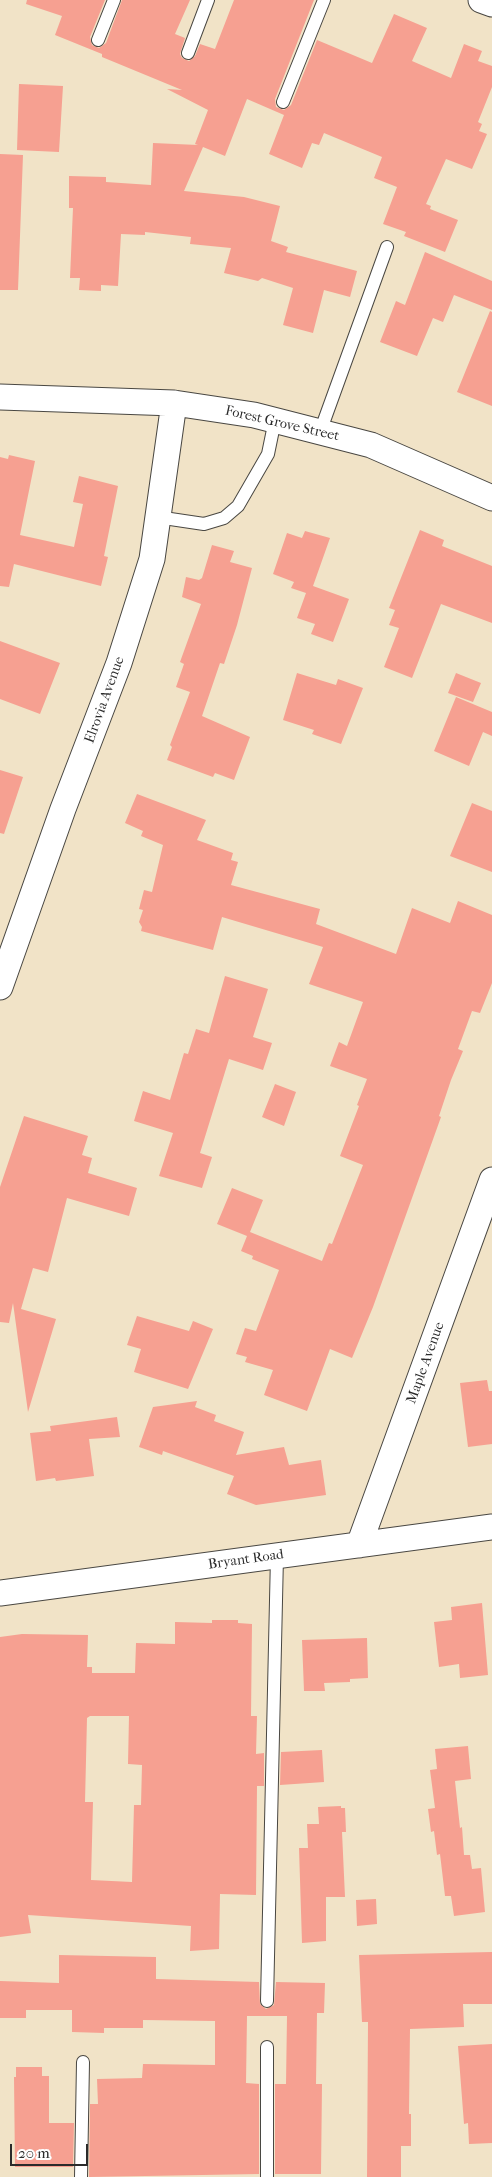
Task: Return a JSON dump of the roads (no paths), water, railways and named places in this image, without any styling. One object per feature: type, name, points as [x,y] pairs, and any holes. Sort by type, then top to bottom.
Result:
[{"type":"street","points":[[481,0],[492,4]]},
{"type":"street","name":"Forest Grove Street","points":[[0,398],[174,403],[254,415],[371,445],[492,498]]},
{"type":"street","name":"Elrovia Avenue","points":[[0,986],[63,809],[119,663],[152,559],[174,403]]},
{"type":"street","name":"Maple Avenue","points":[[359,1545],[492,1180]]},
{"type":"street","name":"Bryant Road","points":[[0,1593],[492,1527]]},
{"type":"lane","points":[[98,40],[114,0]]},
{"type":"lane","points":[[188,53],[208,0]]},
{"type":"lane","points":[[283,102],[324,0]]},
{"type":"lane","points":[[320,432],[387,248]]},
{"type":"lane","points":[[157,517],[204,524],[224,518],[238,506],[265,460],[274,420]]},
{"type":"lane","points":[[267,2001],[277,1556]]},
{"type":"lane","points":[[267,2047],[267,2177]]},
{"type":"lane","points":[[81,2177],[83,2062]]}]
